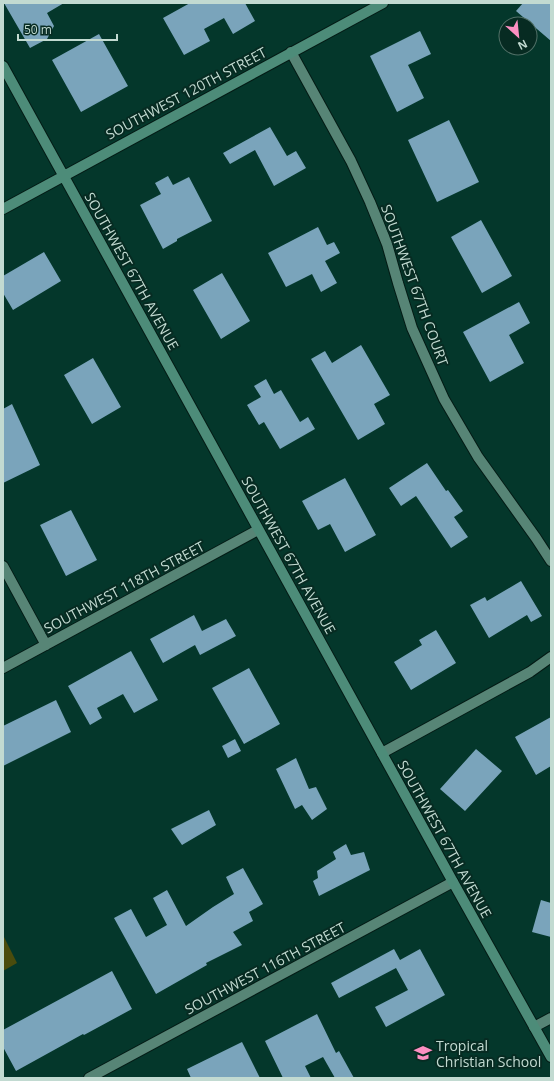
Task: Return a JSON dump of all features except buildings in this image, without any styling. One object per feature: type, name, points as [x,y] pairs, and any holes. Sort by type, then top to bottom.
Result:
[{"type":"main road","name":"SOUTHWEST 120TH STREET","points":[[3,209],[383,3]]},
{"type":"main road","name":"SOUTHWEST 67TH AVENUE","points":[[3,66],[258,530],[551,1057]]},
{"type":"street","name":"SOUTHWEST 67TH COURT","points":[[291,52],[351,161],[373,209],[387,244],[412,328],[444,399],[478,457],[551,561]]},
{"type":"street","name":"SOUTHWEST 118TH STREET","points":[[3,668],[258,530]]},
{"type":"street","points":[[3,566],[46,645]]},
{"type":"street","points":[[382,753],[530,672],[551,657]]},
{"type":"street","name":"SOUTHWEST 116TH STREET","points":[[89,1078],[453,882]]},
{"type":"street","points":[[534,1027],[551,1018]]},
{"type":"shaded area","points":[[3,935],[17,963],[3,971]]},
{"type":"place","name":"Tropical Christian School","points":[[423,1053]]}]
